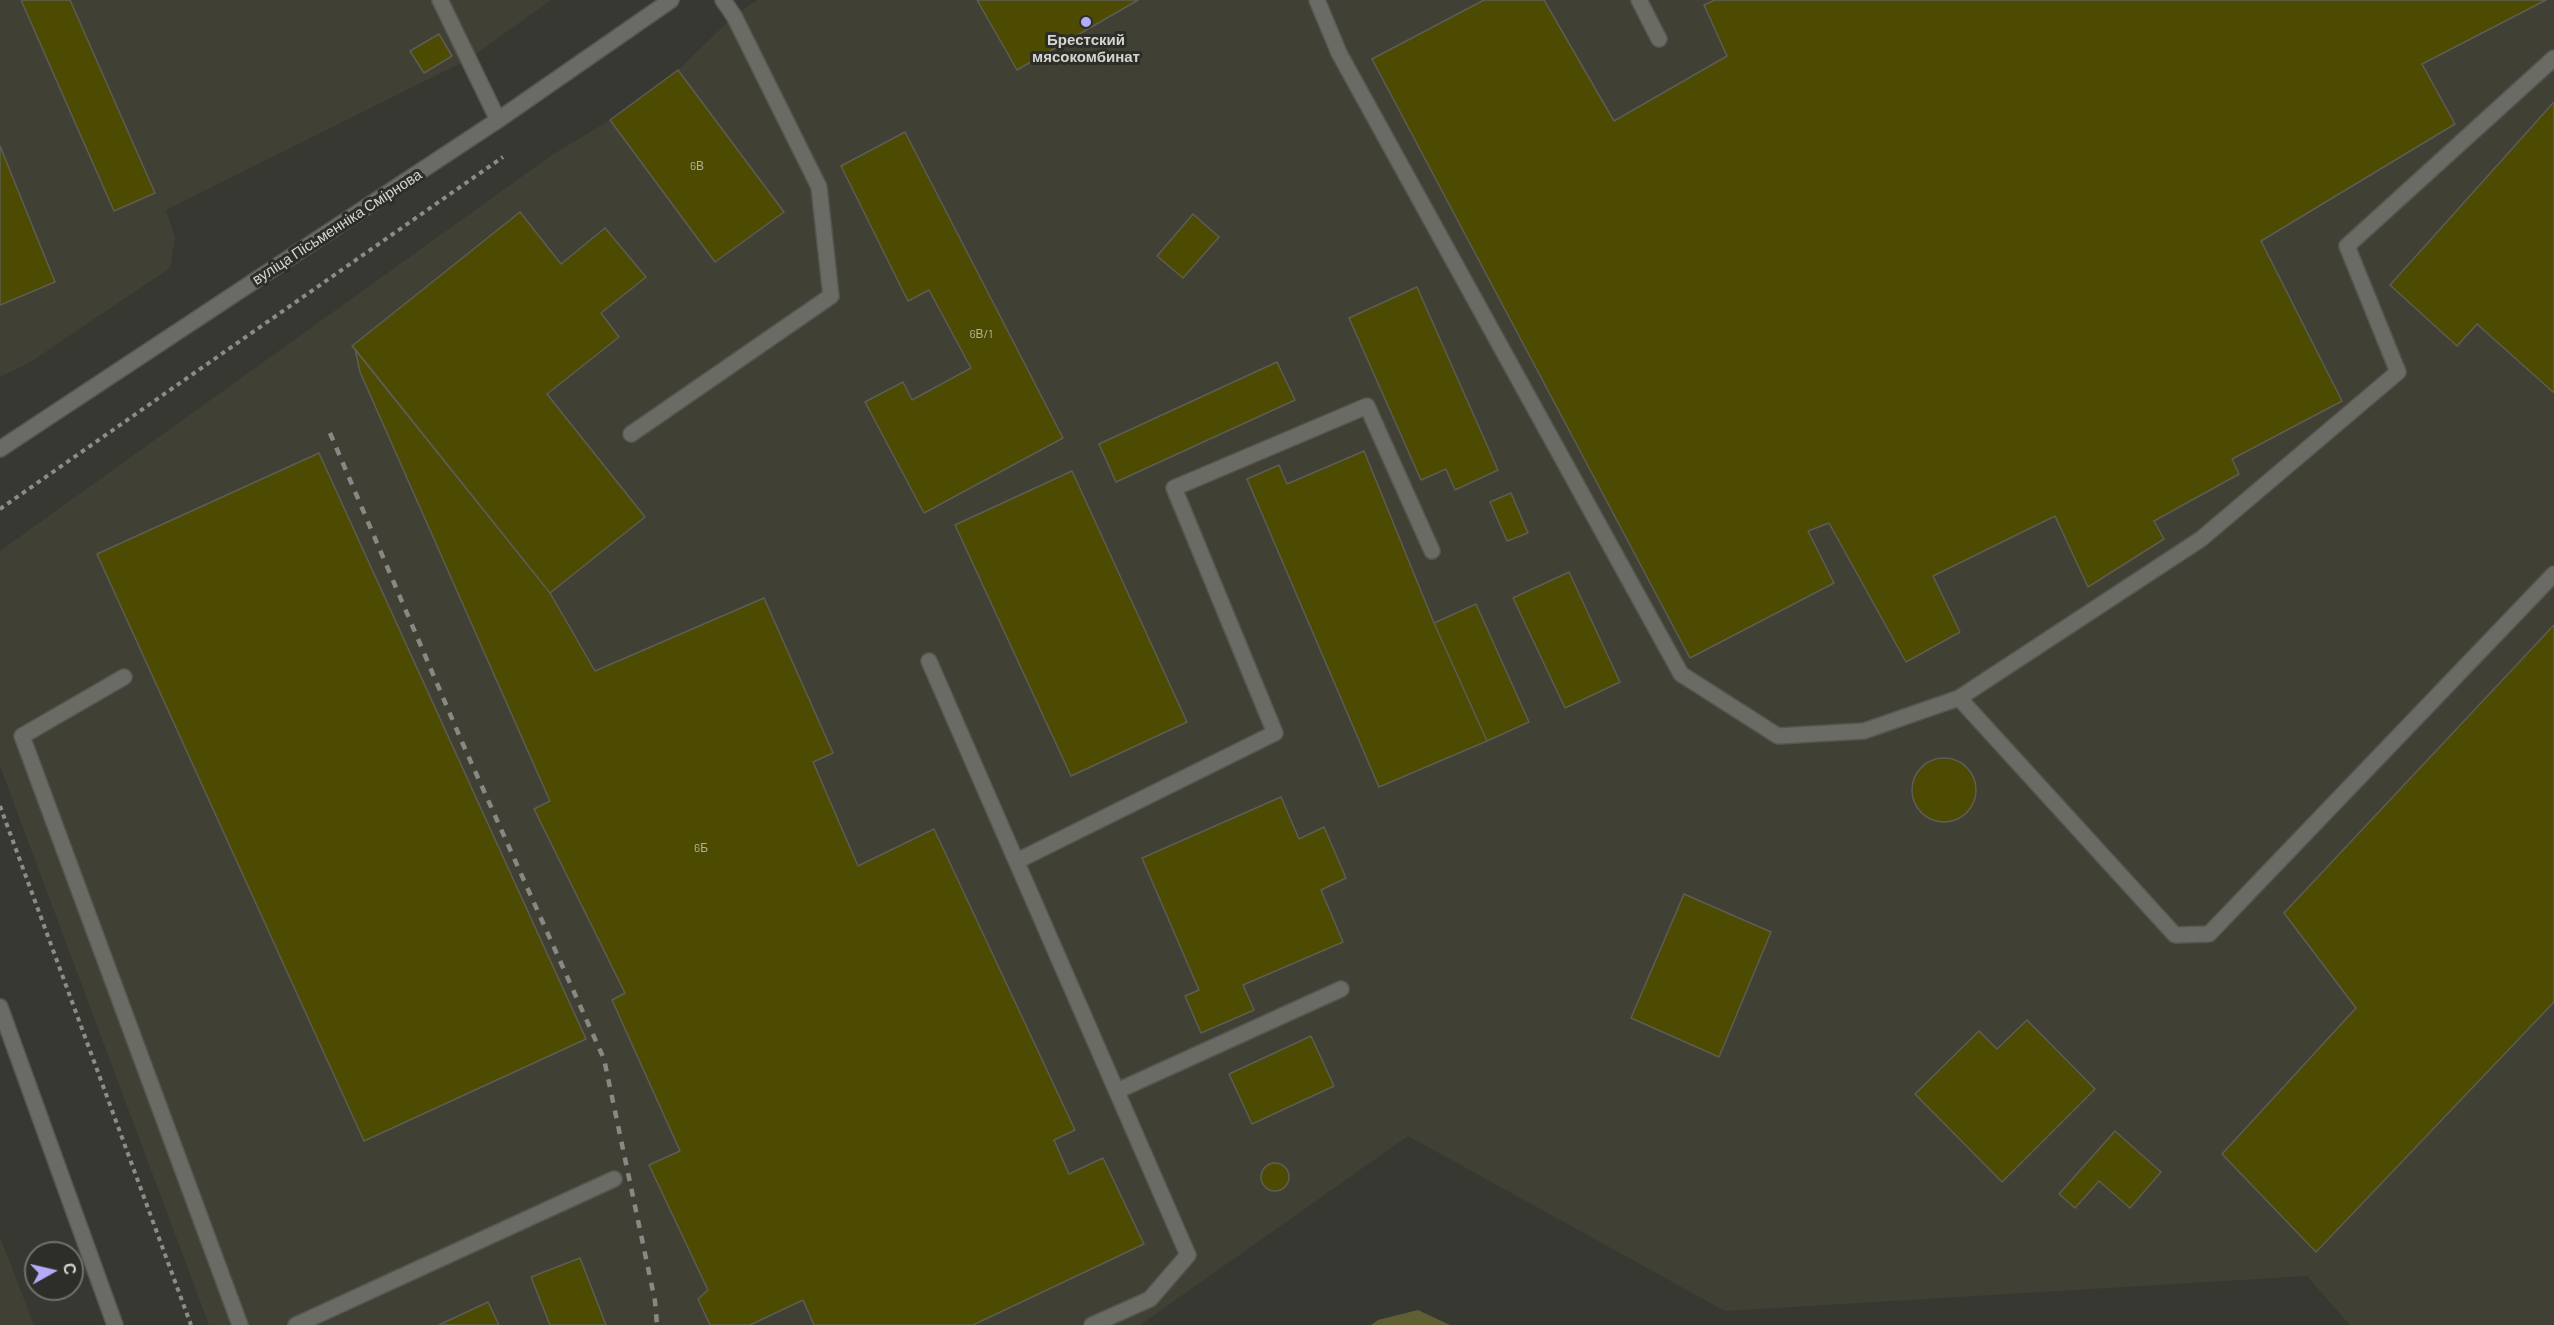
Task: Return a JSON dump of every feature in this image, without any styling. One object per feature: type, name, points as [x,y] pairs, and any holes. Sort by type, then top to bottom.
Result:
[{"type":"street","points":[[440,0],[498,120]]},
{"type":"street","name":"вуліца Пісьменніка Смірнова","points":[[0,449],[498,120],[671,0]]},
{"type":"street","points":[[631,434],[831,296],[819,187],[734,16],[723,0]]},
{"type":"street","points":[[1317,0],[1339,52],[1681,674],[1778,736],[1864,731],[1959,698],[2201,539],[2398,372],[2347,246],[2554,58]]},
{"type":"street","points":[[1639,0],[1659,39]]},
{"type":"street","points":[[1017,861],[1275,733],[1174,488],[1367,406],[1432,551]]},
{"type":"street","points":[[1959,698],[2175,935],[2209,934],[2554,574]]},
{"type":"street","points":[[930,661],[1188,1254],[1150,1299],[1092,1325]]},
{"type":"street","points":[[124,677],[22,736],[240,1325]]},
{"type":"street","points":[[1117,1091],[1341,989]]},
{"type":"street","points":[[0,1007],[116,1325]]},
{"type":"street","points":[[296,1325],[614,1179]]},
{"type":"path","points":[[0,509],[509,153]]},
{"type":"path","points":[[0,806],[191,1325]]},
{"type":"shaded area","points":[[0,0],[551,0],[469,59],[166,210],[175,238],[170,268],[29,363],[0,377]]},
{"type":"shaded area","points":[[757,0],[2554,0],[2554,1325],[2350,1325],[2307,1276],[1725,1311],[1408,1136],[1140,1325],[209,1325],[0,766],[0,551],[552,155],[610,120],[678,70],[734,16]]},
{"type":"shaded area","points":[[0,1237],[34,1325],[0,1325]]},
{"type":"shaded area","points":[[1418,1310],[1450,1325],[1371,1325],[1378,1320]]},
{"type":"building","points":[[21,0],[70,0],[155,193],[114,211]]},
{"type":"building","points":[[977,0],[1138,0],[1017,70]]},
{"type":"building","points":[[1484,0],[1544,0],[1614,121],[1727,56],[1704,5],[1715,0],[2546,0],[2422,64],[2455,124],[2261,241],[2342,401],[2232,459],[2239,474],[2154,521],[2164,539],[2088,587],[2055,516],[1933,576],[1960,632],[1906,662],[1829,523],[1808,531],[1834,583],[1690,658],[1372,59]]},
{"type":"building","points":[[439,34],[452,56],[424,73],[410,51]]},
{"type":"building","points":[[678,70],[784,212],[715,262],[610,120]]},
{"type":"building","points":[[2554,102],[2553,392],[2477,324],[2457,346],[2390,285]]},
{"type":"building","points":[[905,132],[1063,438],[924,513],[865,402],[903,382],[912,400],[971,368],[929,290],[908,301],[841,166]]},
{"type":"building","points":[[0,146],[55,282],[0,305]]},
{"type":"building","points":[[520,212],[561,264],[605,228],[646,277],[601,313],[619,337],[547,394],[645,517],[550,593],[352,346]]},
{"type":"building","points":[[1193,214],[1219,237],[1183,278],[1157,256]]},
{"type":"building","points":[[1417,287],[1498,470],[1455,490],[1446,469],[1421,480],[1349,318]]},
{"type":"building","points":[[355,349],[550,593],[595,671],[764,598],[833,753],[813,762],[858,866],[934,829],[1075,1130],[1054,1140],[1069,1174],[1103,1158],[1144,1244],[973,1325],[814,1325],[803,1300],[750,1325],[710,1325],[698,1299],[708,1290],[649,1165],[680,1151],[612,1000],[625,993],[534,809],[550,801],[360,372]]},
{"type":"building","points":[[1277,362],[1295,400],[1116,482],[1099,444]]},
{"type":"building","points":[[1364,451],[1434,623],[1487,741],[1379,787],[1247,479],[1279,465],[1287,484]]},
{"type":"building","points":[[319,453],[586,1039],[364,1141],[97,554]]},
{"type":"building","points":[[1072,471],[1187,722],[1071,776],[955,525]]},
{"type":"building","points":[[1511,493],[1528,533],[1507,541],[1490,502]]},
{"type":"building","points":[[1569,572],[1620,682],[1565,708],[1513,598]]},
{"type":"building","points":[[1476,604],[1529,722],[1487,741],[1434,623]]},
{"type":"building","points":[[2554,625],[2554,1002],[2316,1252],[2222,1154],[2356,1008],[2284,913]]},
{"type":"building","points":[[1944,758],[1962,764],[1970,772],[1976,790],[1970,808],[1962,816],[1944,822],[1926,816],[1918,808],[1912,790],[1918,772],[1926,764]]},
{"type":"building","points":[[1281,797],[1299,839],[1324,827],[1346,878],[1321,890],[1343,942],[1243,985],[1254,1010],[1201,1033],[1185,996],[1199,990],[1142,858]]},
{"type":"building","points":[[1684,894],[1771,932],[1719,1057],[1631,1018]]},
{"type":"building","points":[[2027,1020],[2095,1089],[2002,1182],[1915,1094],[1979,1031],[1997,1049]]},
{"type":"building","points":[[1311,1036],[1334,1086],[1252,1124],[1229,1074]]},
{"type":"building","points":[[2115,1131],[2161,1172],[2130,1208],[2099,1181],[2075,1208],[2059,1194]]},
{"type":"building","points":[[1275,1163],[1285,1167],[1289,1177],[1285,1187],[1275,1191],[1265,1187],[1261,1177],[1265,1167]]},
{"type":"building","points":[[580,1258],[606,1325],[550,1325],[531,1277]]},
{"type":"building","points":[[488,1302],[499,1325],[439,1325]]},
{"type":"railway","points":[[330,433],[462,742],[604,1059],[655,1301],[657,1325]]},
{"type":"place","name":"Брестский мясокомбинат","points":[[1086,22]]}]
